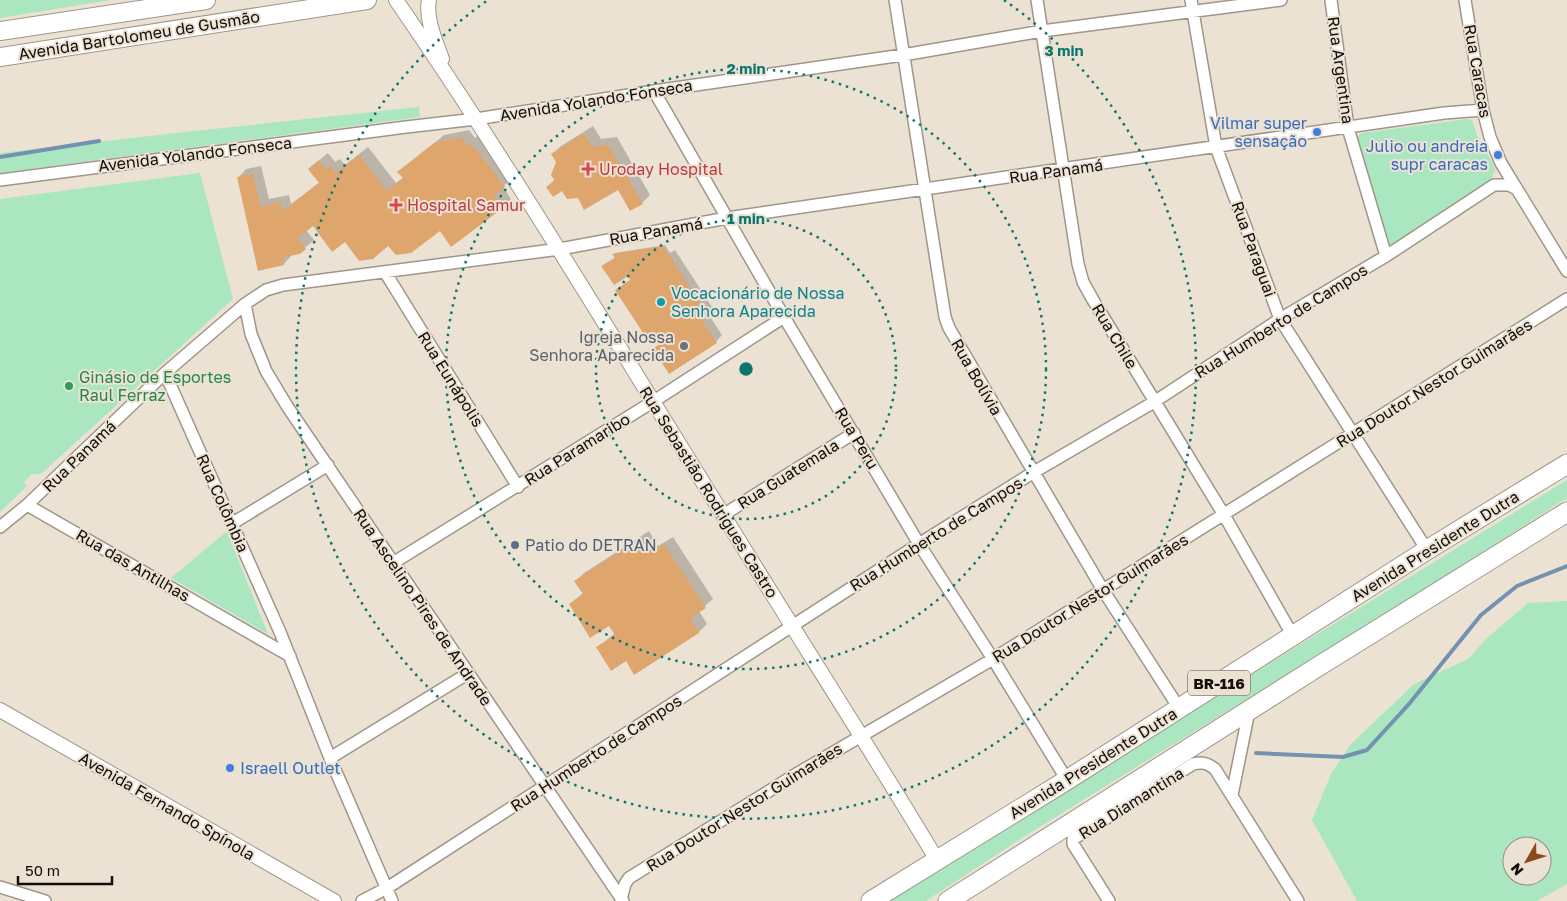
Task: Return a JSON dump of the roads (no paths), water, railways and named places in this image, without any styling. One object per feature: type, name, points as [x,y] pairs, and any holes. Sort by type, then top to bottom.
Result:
[{"type":"highway","name":"Avenida Presidente Dutra","points":[[871,901],[1067,780],[1427,550],[1567,464]]},
{"type":"highway","name":"BR-116","points":[[957,898],[1249,711],[1567,512]]},
{"type":"main road","name":"Avenida Bartolomeu de Gusmão","points":[[0,31],[206,0]]},
{"type":"main road","name":"Avenida Bartolomeu de Gusmão","points":[[0,57],[367,0]]},
{"type":"street","name":"Rua Sebastião Rodrigues Castro","points":[[396,0],[560,249],[722,515],[862,735],[937,860]]},
{"type":"street","name":"Rua Sebastião Rodrigues Castro","points":[[429,0],[427,7],[446,74]]},
{"type":"street","name":"Rua Bolívia","points":[[895,0],[945,317],[949,328],[1104,590],[1179,708]]},
{"type":"street","name":"Rua Chile","points":[[1037,0],[1078,264],[1083,282],[1224,515],[1293,636]]},
{"type":"street","name":"Rua Paraguai","points":[[1191,0],[1216,147],[1280,319],[1427,550]]},
{"type":"street","name":"Avenida Yolando Fonseca","points":[[0,180],[476,119],[903,55],[1042,31],[1280,0]]},
{"type":"street","name":"Rua Argentina","points":[[1331,0],[1348,128],[1386,256]]},
{"type":"street","name":"Rua Caracas","points":[[1466,0],[1483,110],[1490,138],[1501,163],[1567,271]]},
{"type":"street","name":"Rua Peru","points":[[654,91],[919,544],[993,659],[1067,780]]},
{"type":"street","name":"Rua Panamá","points":[[27,505],[165,374],[245,304],[266,290],[283,285],[560,249],[727,218],[1444,113],[1483,110]]},
{"type":"street","points":[[1501,163],[1500,173],[1494,186],[1509,185],[1517,190]]},
{"type":"street","name":"Rua Humberto de Campos","points":[[362,901],[386,888],[919,544],[1034,472],[1154,402],[1280,319],[1386,256],[1494,186]]},
{"type":"street","name":"Rua Eunápolis","points":[[385,272],[518,486]]},
{"type":"street","name":"Rua Doutor Nestor Guimarães","points":[[622,900],[625,884],[629,878],[862,735],[993,659],[1567,299]]},
{"type":"street","name":"Rua Ascelino Pires de Andrade","points":[[245,304],[251,334],[266,371],[467,674],[545,785],[622,900]]},
{"type":"street","name":"Rua Paramaribo","points":[[393,563],[654,401],[784,316]]},
{"type":"street","name":"Rua Colômbia","points":[[165,374],[280,632]]},
{"type":"street","name":"Rua Guatemala","points":[[722,515],[854,433]]},
{"type":"street","points":[[233,523],[328,465]]},
{"type":"street","points":[[0,527],[27,505]]},
{"type":"street","name":"Rua das Antilhas","points":[[27,505],[290,656]]},
{"type":"street","points":[[268,643],[280,632],[330,758],[392,901]]},
{"type":"street","points":[[330,758],[467,674]]},
{"type":"street","name":"Avenida Fernando Spínola","points":[[0,710],[334,901]]},
{"type":"street","points":[[1232,795],[1249,711]]},
{"type":"street","name":"Rua Diamantina","points":[[1109,901],[1073,844],[1073,839],[1194,764],[1208,763],[1215,769],[1232,795],[1294,900]]},
{"type":"street","points":[[0,887],[45,901]]},
{"type":"waterway","points":[[0,157],[99,141]]},
{"type":"waterway","points":[[1256,753],[1343,757],[1367,750],[1409,704],[1481,615],[1517,586],[1567,566]]},
{"type":"place","name":"Vilmar super sensação","points":[[1317,132]]},
{"type":"place","name":"Julio ou andreia supr caracas","points":[[1498,155]]},
{"type":"place","name":"Uroday Hospital","points":[[588,169]]},
{"type":"place","name":"Hospital Samur","points":[[396,205]]},
{"type":"place","name":"Vocacionário de Nossa Senhora Aparecida","points":[[661,302]]},
{"type":"place","name":"Igreja Nossa Senhora Aparecida","points":[[684,346]]},
{"type":"place","name":"Ginásio de Esportes Raul Ferraz","points":[[69,386]]},
{"type":"place","name":"Patio do DETRAN","points":[[515,545]]},
{"type":"place","name":"Israell Outlet","points":[[230,768]]}]
